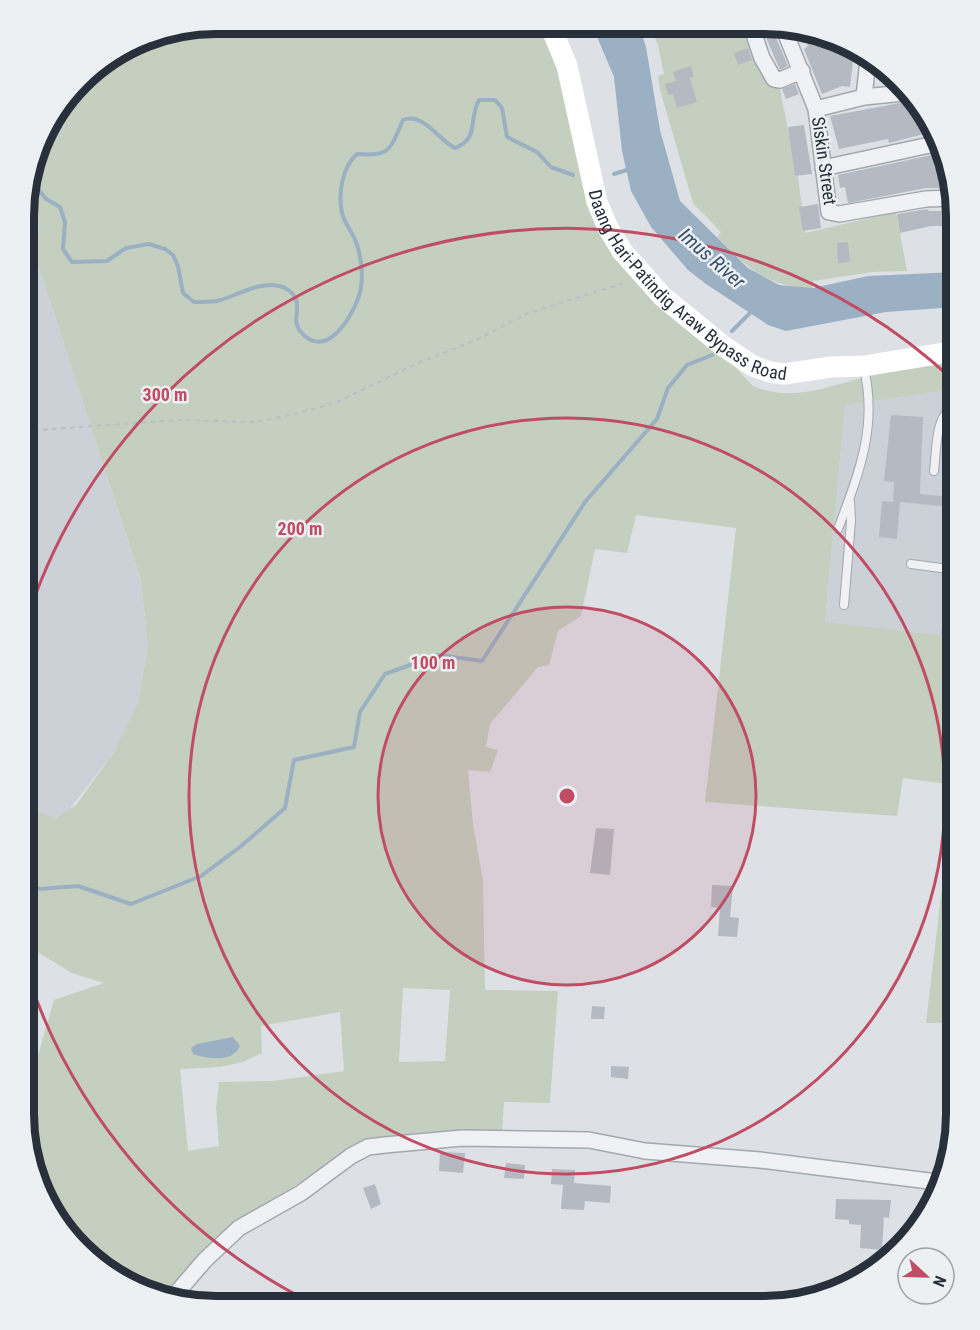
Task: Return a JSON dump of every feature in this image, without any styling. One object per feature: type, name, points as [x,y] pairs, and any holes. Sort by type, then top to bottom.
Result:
[{"type":"main road","name":"Daang Hari-Patindig Araw Bypass Road","points":[[554,35],[567,66],[597,202],[622,251],[663,297],[723,346],[753,366],[784,374],[831,367],[864,366],[946,353]]},
{"type":"street","points":[[755,35],[762,58],[774,79],[780,80],[802,71]]},
{"type":"street","name":"Siskin Street","points":[[788,36],[816,109],[827,208],[832,214],[926,199],[944,198]]},
{"type":"street","points":[[864,97],[867,68]]},
{"type":"street","points":[[816,109],[864,97],[897,94]]},
{"type":"street","points":[[823,168],[931,145]]},
{"type":"street","points":[[178,1291],[212,1252],[239,1228],[301,1193],[351,1156],[368,1148],[385,1144],[462,1138],[589,1140],[645,1151],[760,1160],[932,1181]]},
{"type":"lane","points":[[838,530],[860,473],[870,415],[864,366]]},
{"type":"lane","points":[[934,471],[941,419],[946,412]]},
{"type":"lane","points":[[844,605],[851,521],[849,498]]},
{"type":"lane","points":[[911,564],[946,569]]},
{"type":"path","points":[[35,430],[177,420],[257,422],[305,411],[335,403],[418,363],[476,340],[526,314],[644,276]]},
{"type":"shaded area","points":[[35,216],[39,225],[35,263]]},
{"type":"shaded area","points":[[35,263],[41,273],[141,582],[148,646],[138,703],[114,752],[68,811],[56,818],[35,812]]},
{"type":"shaded area","points":[[946,390],[946,636],[825,623],[845,405]]},
{"type":"green space","points":[[217,35],[545,35],[566,90],[598,221],[753,386],[768,391],[798,393],[884,373],[946,363],[946,390],[845,405],[825,622],[946,636],[945,784],[903,778],[897,816],[705,802],[736,528],[636,515],[627,553],[595,549],[581,616],[558,631],[549,665],[538,667],[490,724],[486,747],[498,750],[490,772],[468,770],[473,824],[483,881],[485,990],[558,991],[550,1103],[504,1102],[502,1135],[388,1140],[327,1165],[224,1231],[172,1289],[147,1282],[126,1271],[88,1242],[65,1215],[53,1194],[44,1172],[36,1137],[35,1060],[54,1000],[104,983],[72,973],[35,951],[35,812],[56,818],[76,805],[114,752],[138,703],[148,646],[141,581],[41,273],[35,263],[39,225],[35,215],[36,193],[41,170],[48,147],[65,115],[106,72],[136,53],[158,44],[193,36]],"holes":[[[403,988],[450,990],[445,1061],[399,1062]],[[340,1012],[344,1071],[273,1081],[219,1082],[216,1108],[219,1146],[188,1151],[180,1069],[220,1067],[243,1062],[262,1053],[261,1026]]]},
{"type":"green space","points":[[654,35],[750,35],[770,86],[779,84],[789,135],[793,135],[805,233],[896,212],[907,271],[872,272],[813,281],[813,288],[797,287],[770,280],[759,274],[728,248],[717,237],[721,232],[693,203],[660,90],[658,76],[664,74]]},
{"type":"green space","points":[[945,859],[945,1023],[926,1023]]},
{"type":"water","name":"Imus River","points":[[596,35],[642,35],[660,130],[680,201],[748,268],[779,285],[813,288],[868,276],[946,272],[946,308],[886,312],[786,331],[768,325],[706,284],[688,270],[651,227],[631,191],[622,151],[614,77]]},
{"type":"water","points":[[233,1037],[240,1046],[232,1055],[213,1058],[193,1054],[191,1048],[197,1044]]},
{"type":"building","points":[[765,35],[775,36],[788,66],[780,70]]},
{"type":"building","points":[[810,41],[833,48],[853,59],[850,87],[842,86],[822,94],[804,49]]},
{"type":"building","points":[[748,48],[752,60],[738,65],[734,53]]},
{"type":"building","points":[[691,66],[694,77],[690,78],[697,102],[677,108],[673,94],[668,95],[665,84],[676,81],[673,72]]},
{"type":"building","points":[[795,84],[799,94],[786,99],[782,89]]},
{"type":"building","points":[[905,102],[926,134],[889,143],[888,139],[839,149],[830,116]]},
{"type":"building","points":[[804,125],[812,174],[795,176],[788,127]]},
{"type":"building","points":[[935,154],[943,188],[926,188],[848,203],[845,187],[840,188],[838,175]]},
{"type":"building","points":[[818,204],[821,228],[803,231],[799,207]]},
{"type":"building","points":[[927,209],[946,211],[946,226],[931,226],[900,233],[897,214]]},
{"type":"building","points":[[848,242],[850,262],[838,263],[837,243]]},
{"type":"building","points":[[891,415],[923,417],[920,494],[946,496],[946,507],[900,502],[897,539],[879,537],[882,501],[893,502],[894,482],[884,481]]},
{"type":"building","points":[[944,617],[946,617],[946,636],[941,635]]},
{"type":"building","points":[[596,828],[614,829],[610,875],[590,873]]},
{"type":"building","points":[[712,885],[733,886],[730,917],[739,918],[737,937],[718,936],[720,908],[711,907]]},
{"type":"building","points":[[592,1006],[605,1007],[604,1019],[591,1019]]},
{"type":"building","points":[[611,1066],[629,1067],[628,1079],[611,1077]]},
{"type":"building","points":[[440,1152],[465,1153],[463,1173],[439,1171]]},
{"type":"building","points":[[506,1163],[525,1165],[524,1179],[504,1178]]},
{"type":"building","points":[[552,1169],[575,1170],[574,1183],[611,1186],[610,1203],[585,1201],[584,1210],[561,1209],[563,1185],[551,1184]]},
{"type":"building","points":[[375,1184],[381,1204],[371,1209],[363,1188]]},
{"type":"building","points":[[836,1199],[891,1200],[889,1218],[884,1217],[882,1250],[860,1248],[861,1225],[849,1224],[849,1220],[835,1219]]},
{"type":"waterway","points":[[37,188],[46,199],[60,207],[65,222],[63,249],[72,262],[107,261],[126,248],[149,244],[165,249],[173,255],[178,266],[183,293],[194,302],[217,301],[263,286],[282,287],[295,297],[297,323],[300,331],[309,339],[319,342],[328,340],[336,334],[350,316],[361,290],[360,255],[355,239],[343,217],[341,206],[341,189],[345,173],[357,154],[377,154],[388,149],[403,120],[411,119],[424,123],[455,148],[463,144],[471,134],[479,100],[495,100],[502,108],[507,137],[537,152],[551,167],[573,175]]},
{"type":"waterway","points":[[614,174],[630,169]]},
{"type":"waterway","points":[[732,331],[753,310]]},
{"type":"waterway","points":[[35,887],[39,889],[78,886],[131,904],[201,876],[240,847],[285,808],[294,760],[354,747],[360,712],[385,674],[438,655],[482,661],[585,502],[657,419],[668,388],[687,365],[712,355]]}]
